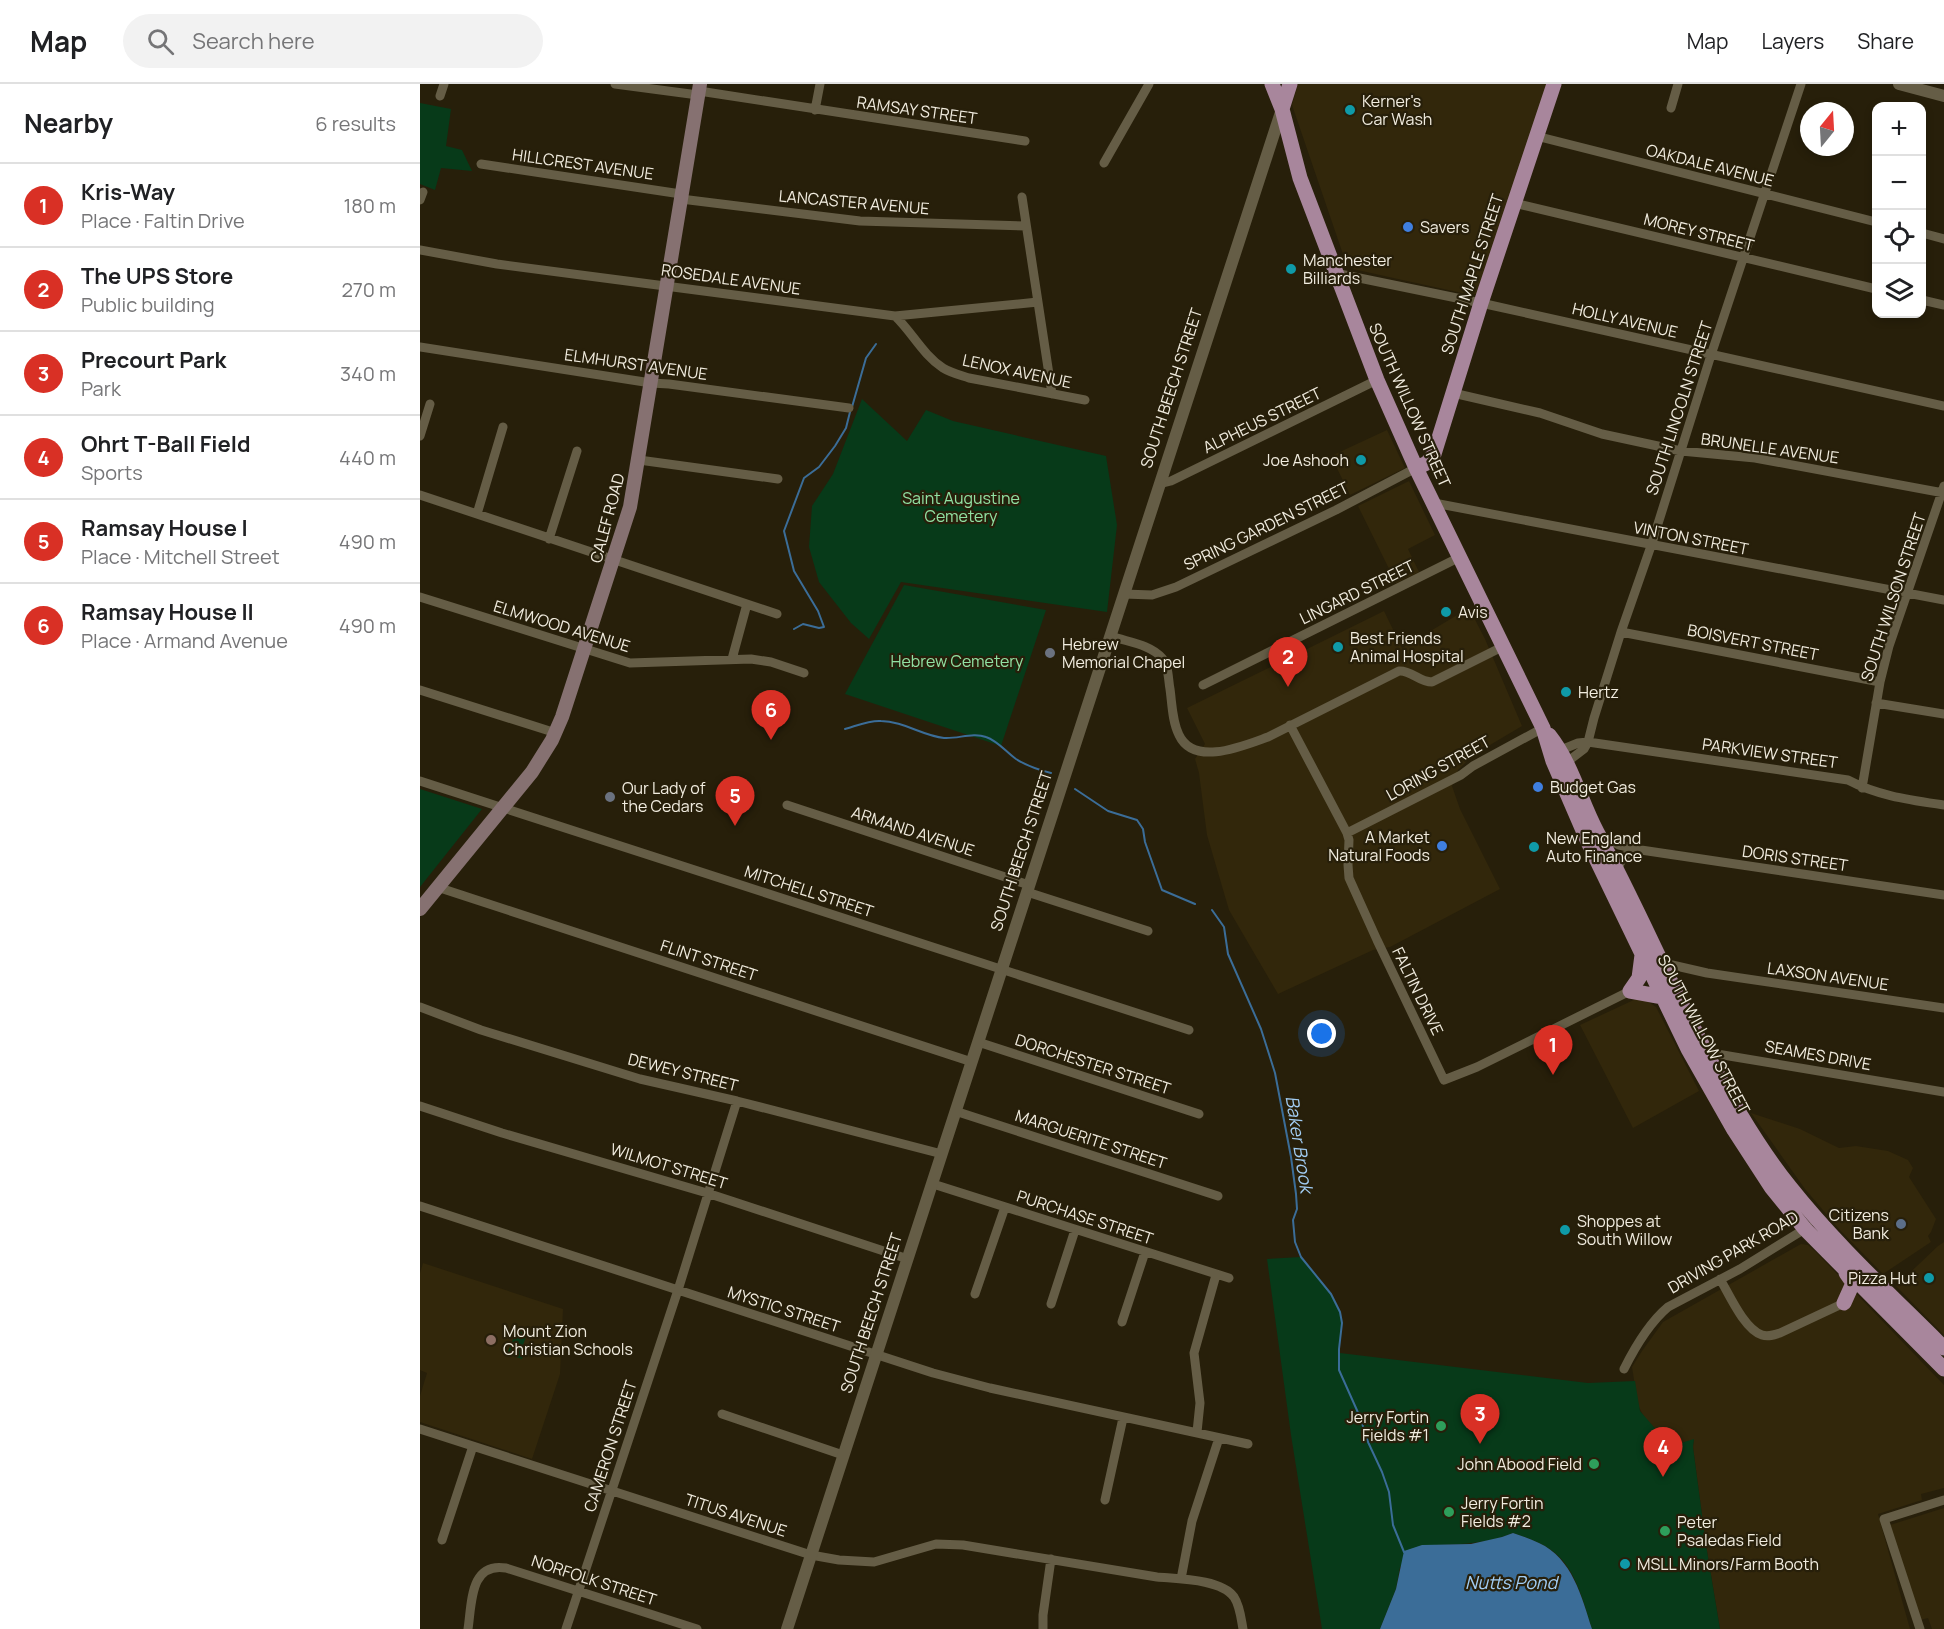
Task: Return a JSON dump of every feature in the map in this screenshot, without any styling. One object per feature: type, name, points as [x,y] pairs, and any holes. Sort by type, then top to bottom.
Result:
[{"type":"main road","name":"SOUTH WILLOW STREET","points":[[1272,84],[1282,109],[1300,178],[1377,380],[1416,468],[1659,958],[1663,997],[1688,1049],[1734,1130],[1771,1187],[1944,1348]]},
{"type":"main road","name":"SOUTH BEECH STREET","points":[[1282,109],[1290,84]]},
{"type":"main road","name":"SOUTH MAPLE STREET","points":[[1416,468],[1427,463],[1434,454],[1481,303],[1554,84]]},
{"type":"main road","name":"CALEF ROAD","points":[[420,909],[541,761],[556,733],[630,507],[699,90]]},
{"type":"main road","name":"SOUTH WILLOW STREET","points":[[1559,759],[1588,842],[1642,955],[1661,977],[1744,1122],[1789,1186],[1811,1225],[1844,1270],[1944,1369]]},
{"type":"main road","points":[[1642,955],[1639,978],[1630,991],[1663,997]]},
{"type":"main road","points":[[1844,1270],[1852,1283],[1844,1303]]},
{"type":"main road","points":[[1844,1303],[1866,1292]]},
{"type":"street","points":[[440,96],[444,84]]},
{"type":"street","name":"RAMSAY STREET","points":[[615,84],[699,90],[815,110],[1025,141]]},
{"type":"street","points":[[815,110],[820,84]]},
{"type":"street","points":[[1104,163],[1149,84]]},
{"type":"street","points":[[1671,108],[1678,84]]},
{"type":"street","name":"SOUTH LINCOLN STREET","points":[[1559,759],[1584,749],[1588,742],[1621,632],[1682,451],[1711,355],[1802,84]]},
{"type":"street","points":[[1899,84],[1944,96]]},
{"type":"street","name":"SOUTH BEECH STREET","points":[[787,1629],[1282,109]]},
{"type":"street","name":"OAKDALE AVENUE","points":[[1536,136],[1872,221]]},
{"type":"street","name":"HILLCREST AVENUE","points":[[481,164],[681,196]]},
{"type":"street","name":"LANCASTER AVENUE","points":[[681,196],[860,221],[1026,226]]},
{"type":"street","points":[[1022,197],[1052,394]]},
{"type":"street","name":"MOREY STREET","points":[[1514,203],[1872,288]]},
{"type":"street","points":[[1926,234],[1944,239]]},
{"type":"street","name":"ROSEDALE AVENUE","points":[[420,250],[497,264],[895,316],[1038,302]]},
{"type":"street","name":"HOLLY AVENUE","points":[[1335,273],[1481,303],[1944,406]]},
{"type":"street","points":[[1926,301],[1944,305]]},
{"type":"street","name":"LENOX AVENUE","points":[[895,316],[935,362],[952,373],[1085,399]]},
{"type":"street","name":"ELMHURST AVENUE","points":[[420,347],[651,383],[849,408]]},
{"type":"street","name":"ALPHEUS STREET","points":[[1159,484],[1171,481],[1377,380]]},
{"type":"street","name":"BRUNELLE AVENUE","points":[[1453,393],[1540,413],[1602,434],[1682,451],[1755,458],[1943,491]]},
{"type":"street","points":[[420,436],[430,404]]},
{"type":"street","points":[[477,514],[503,427]]},
{"type":"street","points":[[549,539],[577,451]]},
{"type":"street","points":[[639,460],[778,479]]},
{"type":"street","name":"SPRING GARDEN STREET","points":[[1124,594],[1152,595],[1176,587],[1328,514],[1416,468]]},
{"type":"street","name":"SOUTH WILSON STREET","points":[[1862,788],[1880,682],[1907,593],[1943,491]]},
{"type":"street","points":[[420,495],[777,614]]},
{"type":"street","name":"VINTON STREET","points":[[1434,503],[1944,600]]},
{"type":"street","name":"LINGARD STREET","points":[[1203,685],[1460,557]]},
{"type":"street","name":"ELMWOOD AVENUE","points":[[420,597],[630,663],[732,659],[771,662],[804,673]]},
{"type":"street","points":[[732,659],[747,604]]},
{"type":"street","name":"BOISVERT STREET","points":[[1621,632],[1880,682]]},
{"type":"street","points":[[1111,636],[1153,650],[1162,658],[1167,669],[1177,730],[1183,741],[1196,750],[1211,752],[1246,745],[1268,737],[1399,671],[1407,671],[1420,680],[1432,682],[1503,646]]},
{"type":"street","points":[[420,690],[556,733]]},
{"type":"street","points":[[1876,703],[1944,714]]},
{"type":"street","name":"FALTIN DRIVE","points":[[1290,725],[1347,833],[1350,878],[1444,1080],[1477,1067],[1630,991]]},
{"type":"street","name":"LORING STREET","points":[[1347,833],[1461,775],[1473,766],[1543,728]]},
{"type":"street","points":[[1559,759],[1578,743],[1588,742]]},
{"type":"street","name":"PARKVIEW STREET","points":[[1588,742],[1848,780],[1862,788],[1881,794],[1944,805]]},
{"type":"street","name":"MITCHELL STREET","points":[[420,781],[1189,1030]]},
{"type":"street","name":"ARMAND AVENUE","points":[[787,805],[1148,931]]},
{"type":"street","name":"DORIS STREET","points":[[1597,833],[1613,842],[1641,850],[1944,895]]},
{"type":"street","points":[[1616,872],[1624,856],[1641,850]]},
{"type":"street","name":"FLINT STREET","points":[[437,887],[972,1062]]},
{"type":"street","name":"LAXSON AVENUE","points":[[1659,958],[1672,965],[1707,973],[1944,1008]]},
{"type":"street","name":"LAXSON AVENUE","points":[[1661,977],[1707,973]]},
{"type":"street","name":"DEWEY STREET","points":[[420,1007],[481,1030],[640,1079],[737,1101],[942,1154]]},
{"type":"street","name":"DORCHESTER STREET","points":[[978,1042],[1199,1114]]},
{"type":"street","name":"SEAMES DRIVE","points":[[1688,1049],[1944,1092]]},
{"type":"street","name":"CAMERON STREET","points":[[566,1629],[678,1290],[737,1101]]},
{"type":"street","name":"WILMOT STREET","points":[[420,1106],[502,1133],[707,1193],[908,1259]]},
{"type":"street","name":"MARGUERITE STREET","points":[[955,1112],[1218,1196]]},
{"type":"street","name":"PURCHASE STREET","points":[[933,1184],[1228,1278]]},
{"type":"street","name":"MYSTIC STREET","points":[[420,1206],[933,1373],[1123,1418],[1248,1444]]},
{"type":"street","points":[[975,1294],[1005,1207]]},
{"type":"street","name":"DRIVING PARK ROAD","points":[[1624,1369],[1631,1354],[1661,1313],[1674,1303],[1746,1265],[1811,1225]]},
{"type":"street","points":[[1051,1304],[1075,1230]]},
{"type":"street","points":[[1122,1322],[1146,1252]]},
{"type":"street","points":[[1197,1432],[1200,1403],[1194,1353],[1216,1275]]},
{"type":"street","points":[[1720,1279],[1747,1323],[1762,1335],[1771,1336],[1780,1333],[1844,1303]]},
{"type":"street","points":[[722,1414],[843,1455]]},
{"type":"street","points":[[1105,1500],[1123,1418]]},
{"type":"street","name":"TITUS AVENUE","points":[[420,1429],[811,1555],[839,1560],[874,1562],[925,1547],[947,1544],[963,1545],[1216,1585],[1226,1589],[1238,1603],[1242,1629]]},
{"type":"street","points":[[1181,1579],[1188,1536],[1219,1438]]},
{"type":"street","points":[[442,1540],[473,1446]]},
{"type":"street","points":[[1920,1629],[1884,1518],[1944,1500]]},
{"type":"street","points":[[1043,1629],[1042,1616],[1051,1559]]},
{"type":"street","name":"NORFOLK STREET","points":[[468,1629],[478,1578],[484,1570],[496,1566],[697,1629]]},
{"type":"shaded area","points":[[1298,84],[1549,84],[1480,293],[1471,295],[1353,269],[1354,267],[1346,263],[1292,105]]},
{"type":"shaded area","points":[[1387,430],[1405,468],[1350,495],[1331,456]]},
{"type":"shaded area","points":[[1409,481],[1435,535],[1408,549],[1419,572],[1396,583],[1358,506]]},
{"type":"shaded area","points":[[1469,608],[1485,639],[1522,726],[1490,745],[1480,748],[1458,770],[1452,786],[1460,809],[1500,889],[1390,947],[1373,950],[1278,994],[1229,910],[1207,835],[1195,759],[1205,744],[1187,708],[1384,611],[1402,648]]},
{"type":"shaded area","points":[[1638,998],[1656,1007],[1699,1091],[1633,1128],[1580,1025]]},
{"type":"shaded area","points":[[1751,1113],[1800,1129],[1839,1148],[1856,1146],[1888,1151],[1908,1160],[1913,1168],[1909,1177],[1936,1219],[1928,1236],[1931,1242],[1883,1274],[1839,1229],[1805,1189]]},
{"type":"shaded area","points":[[1944,1242],[1944,1335],[1896,1286]]},
{"type":"shaded area","points":[[1801,1244],[1808,1245],[1815,1251],[1944,1385],[1944,1488],[1921,1494],[1922,1500],[1878,1514],[1910,1629],[1720,1629],[1706,1545],[1694,1440],[1668,1447],[1666,1441],[1644,1417],[1638,1405],[1632,1367],[1663,1322]]},
{"type":"shaded area","name":"Mount Zion Christian Schools","points":[[423,1263],[563,1309],[560,1374],[532,1459],[420,1422],[420,1396],[427,1373],[420,1370],[420,1273]]},
{"type":"shaded area","points":[[1944,1508],[1944,1629],[1932,1629],[1928,1618],[1920,1620],[1890,1525]]},
{"type":"green space","points":[[420,103],[451,109],[446,146],[462,150],[472,171],[441,168],[435,190],[420,184]]},
{"type":"green space","name":"Saint Augustine Cemetery","points":[[862,399],[907,441],[926,410],[953,421],[1106,456],[1117,525],[1107,612],[901,582],[869,639],[851,623],[819,582],[809,547],[812,506],[833,474]]},
{"type":"green space","name":"Hebrew Cemetery","points":[[904,585],[1046,610],[1001,746],[845,694]]},
{"type":"green space","points":[[420,789],[482,809],[420,887]]},
{"type":"green space","points":[[1301,1257],[1327,1288],[1338,1307],[1342,1325],[1340,1353],[1588,1383],[1635,1381],[1640,1411],[1666,1441],[1668,1447],[1694,1439],[1693,1447],[1706,1545],[1720,1629],[1592,1629],[1574,1578],[1562,1560],[1545,1546],[1513,1533],[1479,1542],[1422,1545],[1400,1567],[1396,1589],[1380,1629],[1322,1629],[1291,1435],[1267,1259]]},
{"type":"green space","points":[[517,1330],[527,1334],[522,1359],[507,1354]]},
{"type":"water","name":"Nutts Pond","points":[[1513,1533],[1539,1543],[1560,1558],[1568,1568],[1580,1592],[1592,1629],[1380,1629],[1396,1589],[1404,1551],[1422,1545],[1471,1544]]},
{"type":"waterway","name":"Baker Brook","points":[[852,407],[866,358],[876,344]]},
{"type":"waterway","name":"Baker Brook","points":[[794,629],[803,624],[824,627],[818,611],[794,571],[784,531],[804,478],[819,467],[835,446],[846,428],[850,412]]},
{"type":"waterway","name":"Baker Brook","points":[[845,729],[868,722],[881,721],[897,723],[944,738],[971,735],[986,737],[1020,761],[1033,768],[1051,773]]},
{"type":"waterway","name":"Baker Brook","points":[[1075,789],[1108,811],[1137,820],[1143,829],[1145,842],[1162,890],[1195,904]]},
{"type":"waterway","name":"Baker Brook","points":[[1212,910],[1224,927],[1228,954],[1261,1029],[1275,1073],[1296,1194],[1297,1209],[1293,1220],[1295,1242],[1301,1257],[1331,1294],[1340,1312],[1342,1323],[1339,1370],[1382,1472],[1389,1492],[1393,1525],[1404,1552]]},
{"type":"place","name":"Kerner's Car Wash","points":[[1350,110]]},
{"type":"place","name":"Savers","points":[[1408,227]]},
{"type":"place","name":"Manchester Billiards","points":[[1291,269]]},
{"type":"place","name":"Joe Ashooh","points":[[1361,460]]},
{"type":"place","name":"Avis","points":[[1446,612]]},
{"type":"place","name":"Best Friends Animal Hospital","points":[[1338,647]]},
{"type":"place","name":"Hebrew Memorial Chapel","points":[[1050,653]]},
{"type":"place","name":"The UPS Store","points":[[1288,687]]},
{"type":"place","name":"Hertz","points":[[1566,692]]},
{"type":"place","name":"Ramsay House II","points":[[771,740]]},
{"type":"place","name":"Budget Gas","points":[[1538,787]]},
{"type":"place","name":"Our Lady of the Cedars","points":[[610,797]]},
{"type":"place","name":"Ramsay House I","points":[[735,826]]},
{"type":"place","name":"A Market Natural Foods","points":[[1442,846]]},
{"type":"place","name":"New England Auto Finance","points":[[1534,847]]},
{"type":"place","name":"Kris-Way","points":[[1553,1075]]},
{"type":"place","name":"Citizens Bank","points":[[1901,1224]]},
{"type":"place","name":"Shoppes at South Willow","points":[[1565,1230]]},
{"type":"place","name":"Pizza Hut","points":[[1929,1278]]},
{"type":"place","name":"Mount Zion Christian Schools","points":[[491,1340]]},
{"type":"place","name":"Jerry Fortin Fields #1","points":[[1441,1426]]},
{"type":"place","name":"Precourt Park","points":[[1480,1444]]},
{"type":"place","name":"John Abood Field","points":[[1594,1464]]},
{"type":"place","name":"Ohrt T-Ball Field","points":[[1663,1477]]},
{"type":"place","name":"Jerry Fortin Fields #2","points":[[1449,1512]]},
{"type":"place","name":"Peter Psaledas Field","points":[[1665,1531]]},
{"type":"place","name":"MSLL Minors/Farm Booth","points":[[1625,1564]]}]
